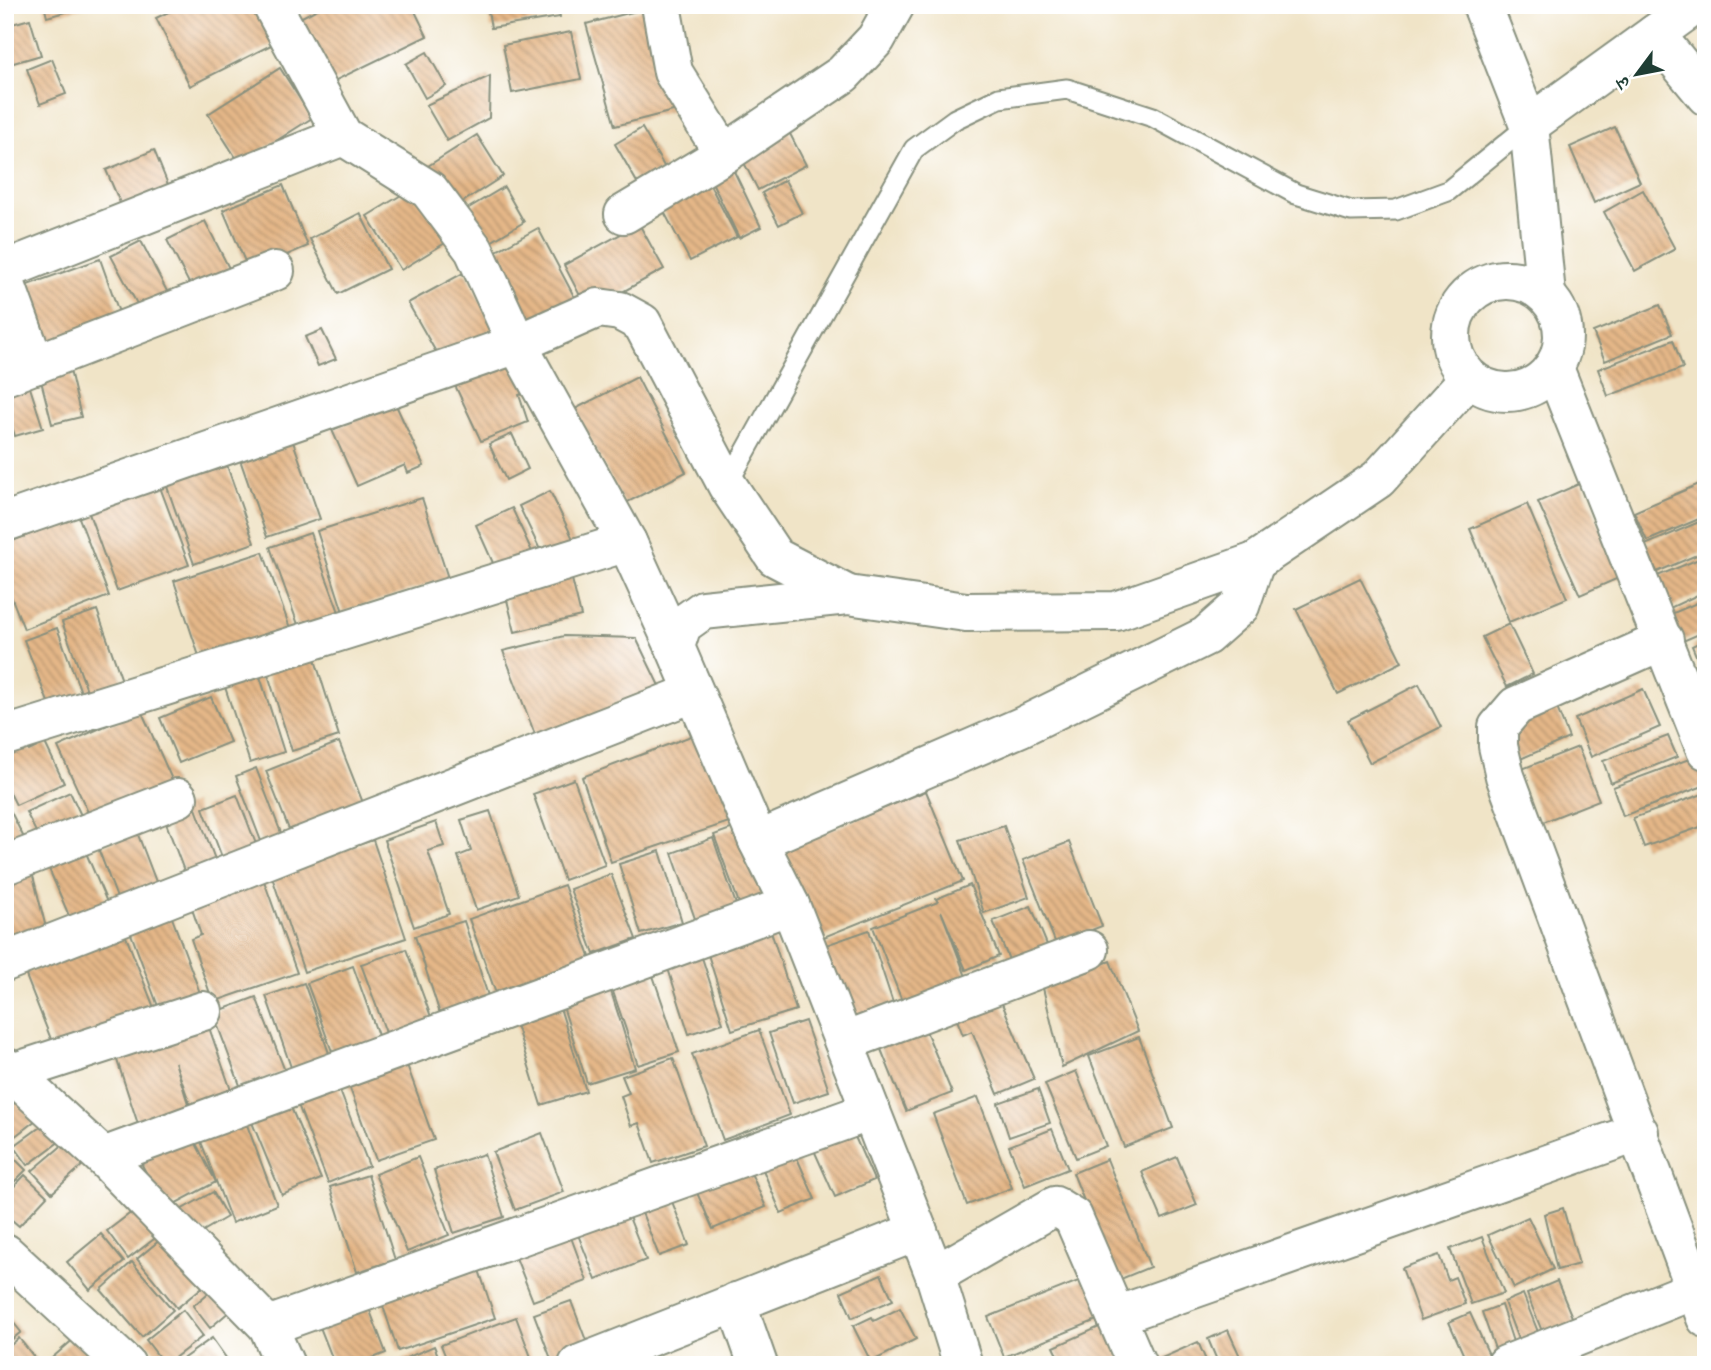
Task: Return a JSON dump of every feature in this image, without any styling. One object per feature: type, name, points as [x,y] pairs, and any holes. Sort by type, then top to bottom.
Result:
[{"type":"street","points":[[272,5],[343,136],[429,190],[474,250],[517,344],[627,542],[758,841],[790,905],[935,1275],[964,1365]]},
{"type":"street","points":[[661,5],[673,72],[724,154]]},
{"type":"street","points":[[624,214],[724,154],[843,74],[876,38],[895,5]]},
{"type":"street","points":[[1482,5],[1530,125],[1546,294]]},
{"type":"street","points":[[1530,125],[1695,5]]},
{"type":"street","points":[[1655,34],[1706,96]]},
{"type":"street","points":[[5,270],[343,136]]},
{"type":"street","points":[[5,282],[20,371],[275,271]]},
{"type":"street","points":[[1514,279],[1531,284],[1546,294],[1557,309],[1563,326],[1563,343],[1554,368],[1535,386],[1518,392],[1492,390],[1469,377],[1458,363],[1452,346],[1451,329],[1456,312],[1466,297],[1480,286],[1496,280],[1514,279]]},
{"type":"street","points":[[5,522],[517,344],[598,309],[620,311],[642,323],[727,485],[775,556],[848,595]]},
{"type":"street","points":[[1554,368],[1706,750]]},
{"type":"street","points":[[675,647],[682,625],[703,610],[848,595],[966,612],[1116,611],[1255,562],[1378,479],[1469,377]]},
{"type":"street","points":[[5,736],[627,542]]},
{"type":"street","points":[[758,841],[1021,727],[1206,636],[1240,606],[1255,562]]},
{"type":"street","points":[[1506,1365],[1701,1304],[1497,746],[1498,727],[1516,706],[1664,640]]},
{"type":"street","points":[[5,962],[693,693]]},
{"type":"street","points":[[5,865],[178,797]]},
{"type":"street","points":[[103,1157],[790,905]]},
{"type":"street","points":[[844,1042],[1088,950]]},
{"type":"street","points":[[9,1070],[203,1011]]},
{"type":"street","points":[[9,1070],[103,1157],[268,1326],[285,1365]]},
{"type":"street","points":[[268,1326],[871,1111]]},
{"type":"street","points":[[1116,1316],[1639,1132]]},
{"type":"street","points":[[935,1275],[1055,1206],[1073,1217],[1137,1365]]},
{"type":"street","points":[[578,1365],[918,1231]]},
{"type":"street","points":[[5,1253],[126,1365]]},
{"type":"street","points":[[736,1302],[758,1365]]},
{"type":"lane","points":[[727,485],[914,149],[955,119],[999,98],[1067,89],[1153,117],[1296,194],[1351,211],[1396,210],[1448,191],[1530,125]]},
{"type":"building","points":[[44,5],[87,5],[87,6],[47,17]]},
{"type":"building","points":[[183,5],[256,5],[275,43],[190,86],[156,18]]},
{"type":"building","points":[[325,5],[412,5],[427,36],[326,85],[294,21]]},
{"type":"building","points":[[487,5],[558,5],[560,17],[491,28]]},
{"type":"building","points":[[648,8],[677,110],[615,126],[586,24]]},
{"type":"building","points":[[30,19],[41,55],[10,64],[5,48],[5,26]]},
{"type":"building","points":[[571,32],[581,79],[512,93],[503,45]]},
{"type":"building","points":[[427,52],[446,86],[425,98],[406,64]]},
{"type":"building","points":[[52,59],[66,94],[40,104],[27,69]]},
{"type":"building","points":[[280,68],[312,118],[240,164],[208,114]]},
{"type":"building","points":[[490,76],[489,118],[447,141],[426,105]]},
{"type":"building","points":[[1615,127],[1640,182],[1594,203],[1570,147]]},
{"type":"building","points":[[642,128],[665,168],[638,184],[615,144]]},
{"type":"building","points":[[787,128],[806,165],[758,190],[739,153]]},
{"type":"building","points":[[477,135],[503,176],[447,212],[420,171]]},
{"type":"building","points":[[154,150],[173,197],[126,217],[106,170]]},
{"type":"building","points":[[731,165],[761,227],[739,238],[709,176]]},
{"type":"building","points":[[785,180],[802,213],[779,225],[762,193]]},
{"type":"building","points":[[708,181],[737,237],[690,261],[661,206]]},
{"type":"building","points":[[283,185],[308,246],[249,271],[223,210]]},
{"type":"building","points":[[416,186],[450,240],[401,270],[367,216]]},
{"type":"building","points":[[504,187],[524,222],[477,250],[457,215]]},
{"type":"building","points":[[1643,190],[1675,249],[1635,271],[1604,212]]},
{"type":"building","points":[[360,213],[388,269],[338,294],[310,239]]},
{"type":"building","points":[[205,221],[234,278],[196,297],[167,240]]},
{"type":"building","points":[[639,224],[664,269],[588,311],[564,265]]},
{"type":"building","points":[[538,228],[577,302],[520,332],[482,259]]},
{"type":"building","points":[[141,241],[171,299],[142,313],[111,256]]},
{"type":"building","points":[[100,259],[122,321],[41,349],[19,288]]},
{"type":"building","points":[[465,272],[494,328],[471,343],[436,352],[408,303]]},
{"type":"building","points":[[1660,305],[1672,334],[1605,361],[1593,332]]},
{"type":"building","points":[[322,330],[336,359],[318,366],[305,337]]},
{"type":"building","points":[[1673,340],[1683,368],[1608,396],[1598,369]]},
{"type":"building","points":[[522,358],[533,391],[519,395],[528,422],[481,441],[453,381]]},
{"type":"building","points":[[69,366],[81,417],[52,424],[39,373]]},
{"type":"building","points":[[26,375],[43,428],[15,436],[5,405],[5,382]]},
{"type":"building","points":[[637,377],[686,472],[624,504],[575,409]]},
{"type":"building","points":[[395,403],[424,466],[408,473],[405,465],[357,486],[332,430]]},
{"type":"building","points":[[290,433],[320,519],[267,537],[237,451]]},
{"type":"building","points":[[512,434],[528,469],[506,480],[489,444]]},
{"type":"building","points":[[224,457],[254,543],[194,564],[164,478]]},
{"type":"building","points":[[157,479],[189,565],[117,591],[86,505]]},
{"type":"building","points":[[1706,481],[1706,516],[1647,541],[1634,512]]},
{"type":"building","points":[[1581,483],[1623,576],[1580,595],[1538,502]]},
{"type":"building","points":[[550,491],[575,543],[544,558],[519,506]]},
{"type":"building","points":[[422,498],[448,578],[343,612],[317,531]]},
{"type":"building","points":[[1527,504],[1567,598],[1509,622],[1470,529]]},
{"type":"building","points":[[512,508],[534,556],[497,572],[476,525]]},
{"type":"building","points":[[78,515],[109,596],[24,629],[5,581],[5,544]]},
{"type":"building","points":[[1706,519],[1706,551],[1657,572],[1645,545]]},
{"type":"building","points":[[310,533],[340,615],[300,630],[270,547]]},
{"type":"building","points":[[263,552],[291,631],[201,662],[174,581]]},
{"type":"building","points":[[1706,556],[1706,591],[1670,608],[1655,577]]},
{"type":"building","points":[[570,571],[581,616],[515,632],[504,588]]},
{"type":"building","points":[[1360,578],[1402,662],[1338,694],[1296,609]]},
{"type":"building","points":[[1706,599],[1706,631],[1683,641],[1671,614]]},
{"type":"building","points":[[97,610],[126,692],[92,704],[62,622]]},
{"type":"building","points":[[1509,624],[1533,674],[1507,687],[1482,637]]},
{"type":"building","points":[[57,628],[85,703],[53,715],[24,640]]},
{"type":"building","points":[[564,636],[636,638],[662,692],[536,737],[503,651]]},
{"type":"building","points":[[1706,639],[1706,671],[1703,672],[1692,646]]},
{"type":"building","points":[[312,650],[339,736],[292,751],[265,665]]},
{"type":"building","points":[[257,667],[284,752],[250,763],[222,678]]},
{"type":"building","points":[[1419,684],[1441,727],[1370,763],[1348,720]]},
{"type":"building","points":[[1643,689],[1660,727],[1591,757],[1575,719]]},
{"type":"building","points":[[211,697],[230,742],[179,763],[160,718]]},
{"type":"building","points":[[1557,708],[1569,738],[1518,760],[1505,731]]},
{"type":"building","points":[[141,710],[174,784],[92,821],[58,747]]},
{"type":"building","points":[[707,730],[738,819],[611,862],[582,777]]},
{"type":"building","points":[[1668,736],[1677,757],[1611,783],[1603,761]]},
{"type":"building","points":[[339,742],[367,813],[294,842],[266,771]]},
{"type":"building","points":[[45,743],[64,783],[16,805],[5,783],[5,754],[25,744],[29,751]]},
{"type":"building","points":[[1578,747],[1599,800],[1543,822],[1522,769]]},
{"type":"building","points":[[1700,755],[1706,771],[1706,785],[1623,816],[1613,787]]},
{"type":"building","points":[[256,768],[286,846],[266,854],[236,776]]},
{"type":"building","points":[[574,779],[605,865],[564,880],[533,794]]},
{"type":"building","points":[[926,791],[963,881],[814,941],[777,852]]},
{"type":"building","points":[[70,792],[86,826],[43,846],[26,812]]},
{"type":"building","points":[[1706,793],[1706,825],[1644,847],[1633,818]]},
{"type":"building","points":[[237,795],[261,857],[227,870],[203,808]]},
{"type":"building","points":[[194,803],[220,873],[189,884],[163,815]]},
{"type":"building","points":[[490,811],[519,895],[476,910],[458,856],[471,851],[461,820]]},
{"type":"building","points":[[11,812],[30,850],[5,861],[5,815]]},
{"type":"building","points":[[436,822],[444,846],[428,851],[449,914],[414,927],[384,840]]},
{"type":"building","points":[[747,823],[775,903],[743,914],[714,835]]},
{"type":"building","points":[[1004,826],[1029,897],[984,913],[960,840]]},
{"type":"building","points":[[137,832],[161,895],[122,911],[98,848]]},
{"type":"building","points":[[713,838],[740,916],[699,930],[672,853]]},
{"type":"building","points":[[373,840],[406,938],[304,972],[271,874]]},
{"type":"building","points":[[81,841],[112,914],[75,930],[44,857]]},
{"type":"building","points":[[1069,842],[1102,926],[1056,944],[1023,860]]},
{"type":"building","points":[[660,851],[682,922],[641,934],[619,864]]},
{"type":"building","points":[[31,868],[47,932],[5,950],[5,876]]},
{"type":"building","points":[[611,874],[636,939],[594,954],[570,889]]},
{"type":"building","points":[[264,881],[297,973],[213,1002],[191,939],[201,935],[191,906]]},
{"type":"building","points":[[564,885],[593,965],[498,999],[469,919]]},
{"type":"building","points":[[970,885],[999,956],[966,970],[941,911],[968,982],[904,1006],[873,927],[938,902],[936,899]]},
{"type":"building","points":[[1031,906],[1050,952],[1012,967],[993,921]]},
{"type":"building","points":[[171,915],[203,1001],[162,1017],[130,931]]},
{"type":"building","points":[[464,921],[490,1002],[441,1017],[415,936]]},
{"type":"building","points":[[768,922],[796,1010],[732,1030],[704,942]]},
{"type":"building","points":[[869,930],[895,1009],[846,1025],[820,947]]},
{"type":"building","points":[[125,934],[158,1018],[58,1057],[25,973]]},
{"type":"building","points":[[698,945],[723,1023],[689,1034],[664,956]]},
{"type":"building","points":[[406,949],[434,1025],[389,1041],[361,964]]},
{"type":"building","points":[[648,961],[679,1052],[638,1065],[607,974]]},
{"type":"building","points":[[1110,961],[1138,1031],[1062,1067],[1043,988]]},
{"type":"building","points":[[353,966],[380,1041],[334,1057],[307,983]]},
{"type":"building","points":[[304,983],[330,1056],[292,1070],[266,996]]},
{"type":"building","points":[[609,985],[635,1068],[587,1083],[561,1000]]},
{"type":"building","points":[[998,994],[1034,1079],[998,1094],[972,1031],[963,1035],[954,1012]]},
{"type":"building","points":[[256,997],[285,1071],[241,1088],[213,1013]]},
{"type":"building","points":[[557,998],[586,1091],[541,1105],[512,1012]]},
{"type":"building","points":[[206,1019],[232,1093],[191,1107],[175,1062],[189,1107],[138,1124],[115,1054]]},
{"type":"building","points":[[805,1021],[829,1091],[793,1103],[769,1033]]},
{"type":"building","points":[[923,1024],[952,1093],[906,1111],[878,1042]]},
{"type":"building","points":[[759,1030],[790,1115],[723,1140],[692,1054]]},
{"type":"building","points":[[1139,1037],[1173,1128],[1124,1147],[1089,1056]]},
{"type":"building","points":[[402,1051],[434,1140],[376,1160],[344,1072]]},
{"type":"building","points":[[673,1058],[704,1146],[653,1163],[639,1123],[631,1126],[621,1096],[629,1093],[622,1076]]},
{"type":"building","points":[[1076,1071],[1106,1146],[1076,1158],[1045,1084]]},
{"type":"building","points":[[335,1078],[369,1166],[328,1183],[294,1094]]},
{"type":"building","points":[[1038,1089],[1050,1123],[1009,1137],[998,1103]]},
{"type":"building","points":[[30,1092],[45,1113],[5,1144],[5,1110]]},
{"type":"building","points":[[285,1093],[321,1179],[282,1195],[246,1108]]},
{"type":"building","points":[[978,1097],[1012,1188],[967,1205],[933,1114]]},
{"type":"building","points":[[241,1109],[277,1205],[232,1223],[195,1126]]},
{"type":"building","points":[[50,1120],[64,1138],[28,1165],[14,1146]]},
{"type":"building","points":[[1052,1129],[1068,1169],[1025,1186],[1009,1146]]},
{"type":"building","points":[[852,1130],[874,1180],[835,1197],[813,1148]]},
{"type":"building","points":[[190,1132],[216,1182],[165,1209],[139,1159]]},
{"type":"building","points":[[542,1133],[564,1192],[515,1210],[493,1152]]},
{"type":"building","points":[[65,1143],[84,1164],[52,1193],[32,1171]]},
{"type":"building","points":[[794,1151],[815,1199],[781,1213],[761,1165]]},
{"type":"building","points":[[484,1154],[504,1217],[454,1233],[434,1170]]},
{"type":"building","points":[[12,1156],[26,1170],[5,1191],[5,1162]]},
{"type":"building","points":[[418,1157],[449,1235],[407,1252],[375,1174]]},
{"type":"building","points":[[1177,1157],[1197,1205],[1162,1219],[1142,1172]]},
{"type":"building","points":[[1107,1159],[1150,1267],[1116,1281],[1073,1173]]},
{"type":"building","points":[[747,1164],[766,1207],[713,1229],[694,1186]]},
{"type":"building","points":[[25,1175],[47,1196],[19,1226],[5,1214],[5,1196]]},
{"type":"building","points":[[368,1175],[395,1260],[357,1272],[330,1187]]},
{"type":"building","points":[[213,1192],[227,1217],[191,1238],[177,1212]]},
{"type":"building","points":[[669,1194],[689,1245],[659,1256],[639,1205]]},
{"type":"building","points":[[145,1202],[167,1229],[128,1259],[107,1231]]},
{"type":"building","points":[[625,1207],[646,1260],[596,1280],[575,1227]]},
{"type":"building","points":[[1563,1208],[1579,1264],[1557,1270],[1544,1214]]},
{"type":"building","points":[[1528,1217],[1553,1269],[1514,1288],[1488,1235]]},
{"type":"building","points":[[568,1229],[587,1281],[533,1301],[513,1250]]},
{"type":"building","points":[[172,1230],[212,1279],[177,1308],[137,1259]]},
{"type":"building","points":[[101,1234],[124,1262],[90,1290],[67,1262]]},
{"type":"building","points":[[1482,1237],[1504,1293],[1471,1304],[1450,1249]]},
{"type":"building","points":[[1439,1255],[1448,1280],[1455,1277],[1465,1304],[1421,1320],[1402,1268]]},
{"type":"building","points":[[132,1262],[173,1310],[142,1337],[101,1290]]},
{"type":"building","points":[[477,1264],[495,1318],[398,1351],[380,1297]]},
{"type":"building","points":[[881,1274],[893,1300],[852,1318],[841,1292]]},
{"type":"building","points":[[1091,1276],[1107,1316],[1004,1357],[988,1317]]},
{"type":"building","points":[[1557,1281],[1577,1329],[1546,1341],[1527,1294]]},
{"type":"building","points":[[219,1284],[237,1305],[210,1328],[193,1306]]},
{"type":"building","points":[[1523,1294],[1542,1342],[1522,1350],[1504,1302]]},
{"type":"building","points":[[571,1301],[590,1351],[553,1364],[534,1314]]},
{"type":"building","points":[[367,1303],[386,1353],[355,1365],[335,1365],[318,1322]]},
{"type":"building","points":[[1501,1305],[1517,1354],[1499,1360],[1482,1312]]},
{"type":"building","points":[[900,1308],[916,1339],[871,1362],[853,1326],[872,1317],[874,1321]]},
{"type":"building","points":[[183,1310],[203,1336],[165,1365],[146,1340]]},
{"type":"building","points":[[5,1312],[21,1332],[5,1345]]},
{"type":"building","points":[[1470,1313],[1491,1359],[1478,1365],[1468,1365],[1449,1322]]},
{"type":"building","points":[[516,1317],[534,1365],[449,1365],[441,1345]]},
{"type":"building","points":[[1106,1324],[1122,1356],[1104,1365],[1063,1365],[1054,1347]]},
{"type":"building","points":[[84,1330],[113,1365],[44,1365]]},
{"type":"building","points":[[1228,1330],[1244,1365],[1219,1365],[1208,1339]]},
{"type":"building","points":[[19,1338],[37,1361],[33,1365],[5,1365],[5,1350]]},
{"type":"building","points":[[212,1338],[229,1362],[225,1365],[174,1365]]},
{"type":"building","points":[[1198,1342],[1208,1365],[1146,1365]]},
{"type":"building","points":[[434,1346],[442,1365],[390,1365]]}]
